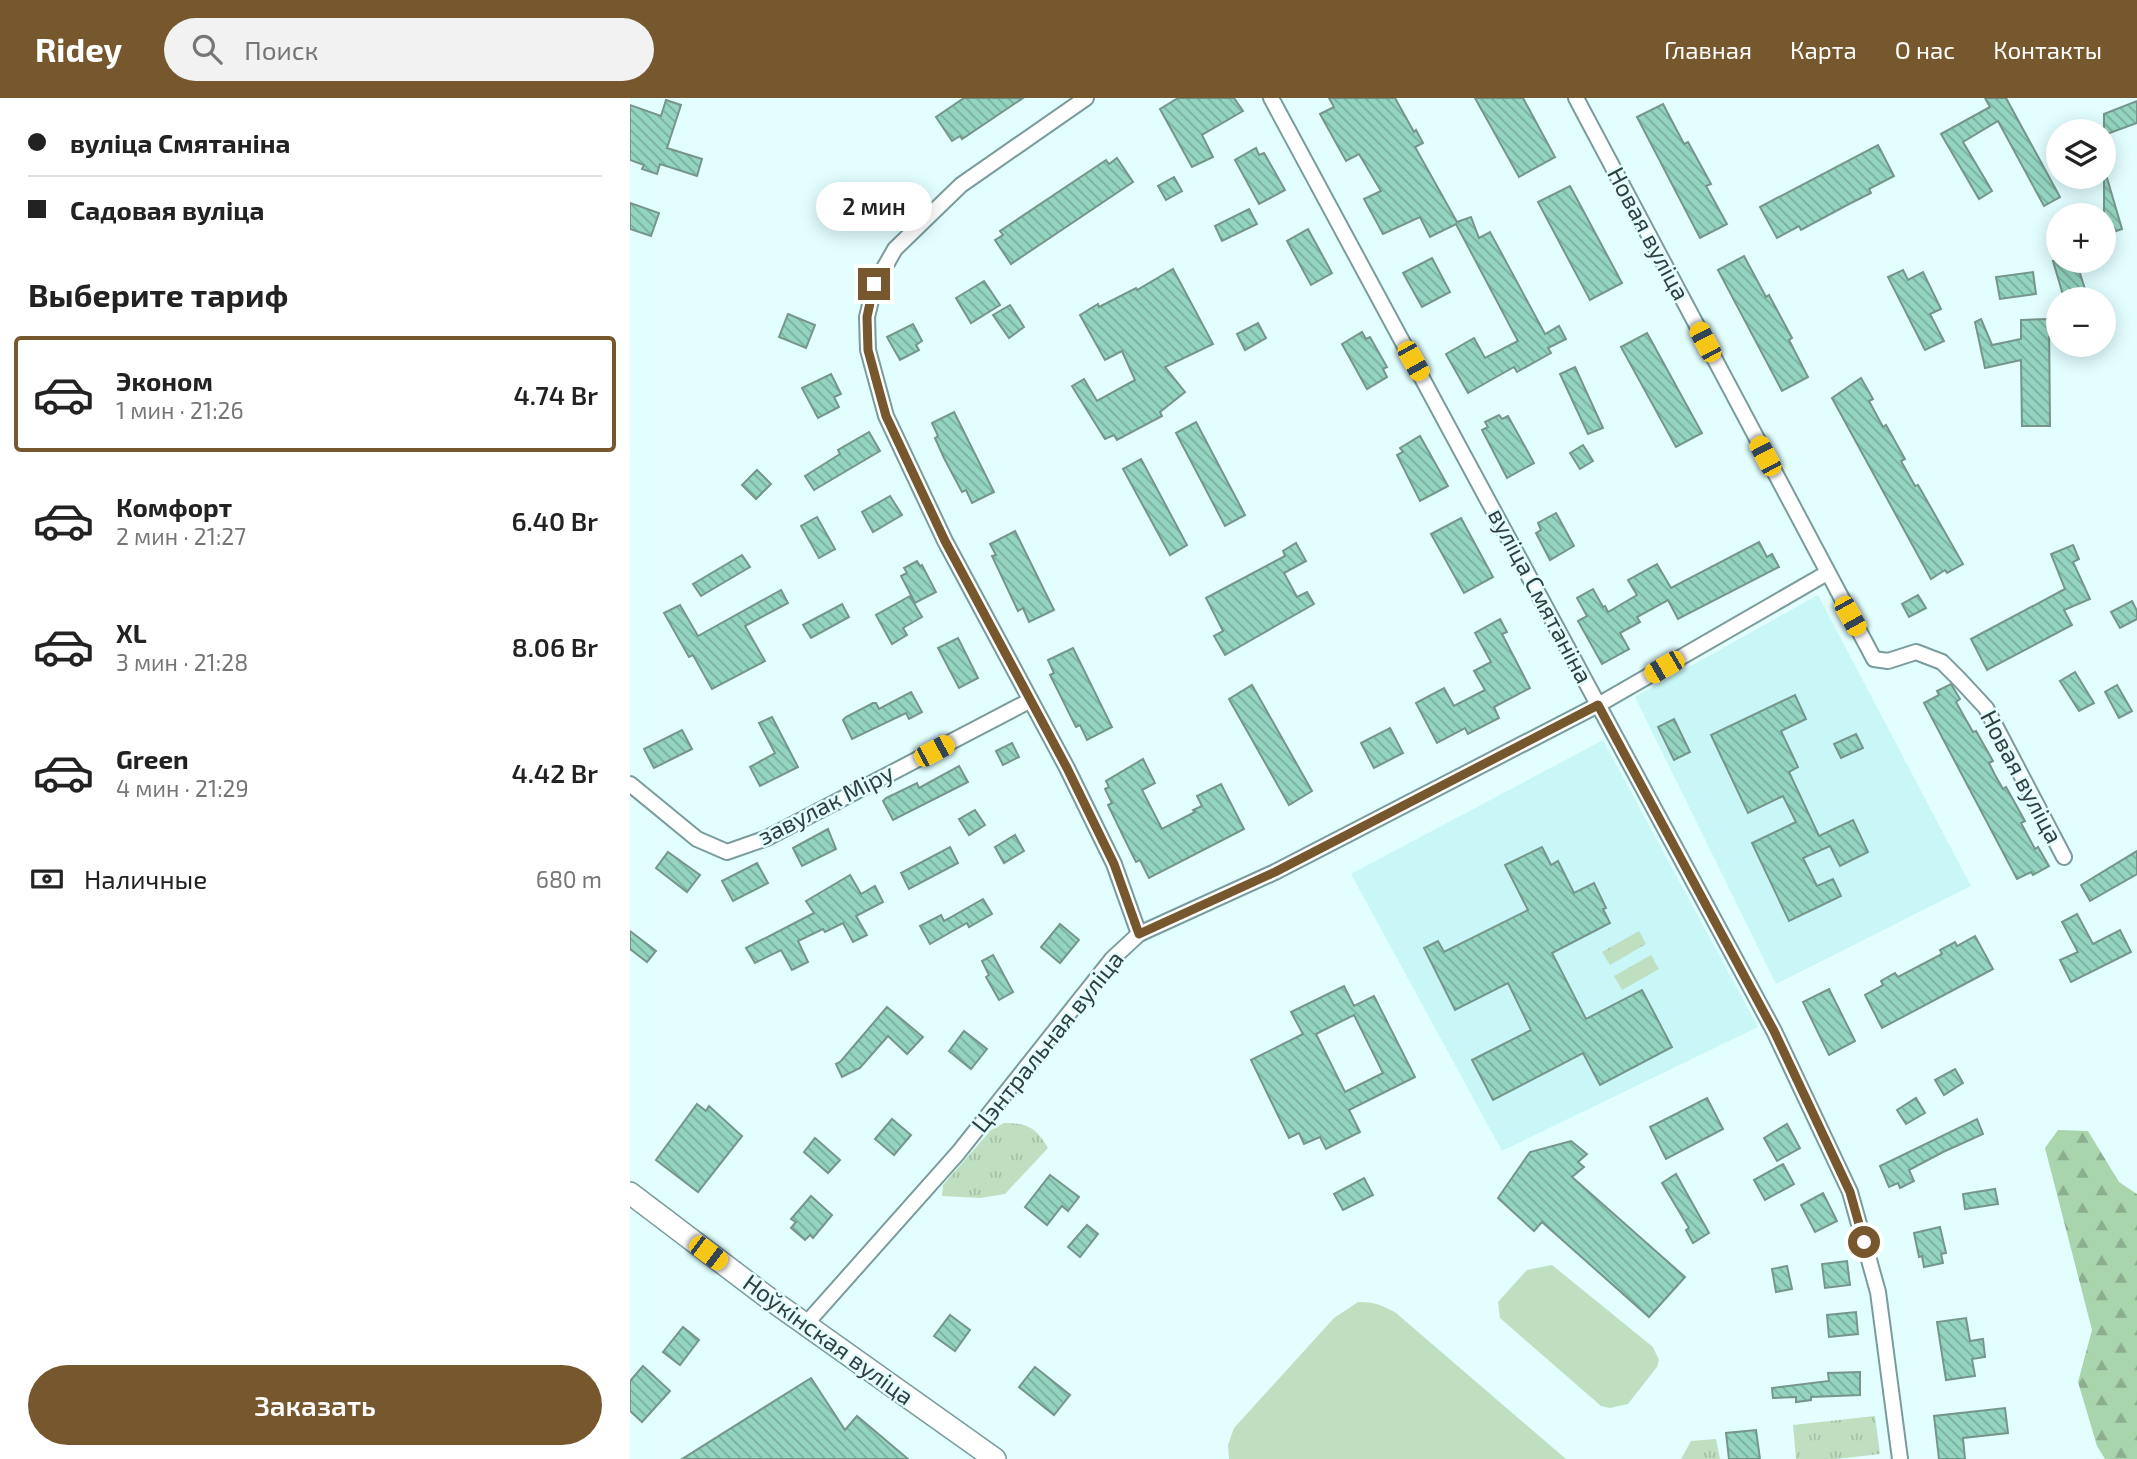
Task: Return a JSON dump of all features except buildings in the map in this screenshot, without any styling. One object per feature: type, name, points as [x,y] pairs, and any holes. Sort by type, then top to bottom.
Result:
[{"type":"main road","name":"Ноўкінская вуліца","points":[[630,1194],[805,1325],[995,1459]]},
{"type":"street","points":[[1086,98],[961,185],[895,249],[874,284],[867,317],[868,350],[886,416],[945,541],[1067,768],[1114,864],[1139,934]]},
{"type":"street","name":"вуліца Смятаніна","points":[[1271,98],[1774,1031],[1850,1192],[1878,1292],[1900,1459]]},
{"type":"street","name":"Новая вуліца","points":[[1576,98],[1874,659],[1888,661],[1916,652],[1942,662],[1986,708],[2064,856]]},
{"type":"street","name":"Цэнтральная вуліца","points":[[805,1325],[958,1153],[1112,959],[1139,934],[1275,872],[1598,705],[1827,573]]},
{"type":"street","name":"завулак Міру","points":[[630,784],[698,839],[727,852],[767,838],[1029,701]]},
{"type":"shaded area","points":[[1818,595],[1971,886],[1776,984],[1635,697]]},
{"type":"shaded area","points":[[1603,740],[1758,1027],[1502,1151],[1351,874]]},
{"type":"green space","points":[[1639,931],[1646,944],[1610,965],[1602,952]]},
{"type":"green space","points":[[1651,955],[1659,969],[1622,990],[1614,976]]},
{"type":"green space","points":[[1004,1123],[1030,1128],[1048,1148],[1005,1194],[980,1198],[942,1196],[943,1185],[991,1130]]},
{"type":"green space","points":[[2058,1130],[2088,1131],[2119,1182],[2137,1194],[2137,1459],[2105,1459],[2097,1446],[2078,1382],[2092,1330],[2045,1148]]},
{"type":"green space","points":[[1552,1265],[1653,1347],[1659,1360],[1657,1367],[1628,1404],[1610,1408],[1601,1406],[1500,1318],[1498,1302],[1527,1270]]},
{"type":"green space","points":[[1358,1302],[1378,1304],[1396,1313],[1566,1459],[1229,1459],[1228,1445],[1234,1428],[1334,1318]]},
{"type":"green space","points":[[1875,1416],[1880,1454],[1836,1459],[1796,1459],[1793,1425]]},
{"type":"green space","points":[[1716,1439],[1720,1459],[1681,1459],[1691,1441]]},
{"type":"route","points":[[874,284],[867,317],[868,350],[886,416],[945,541],[1067,768],[1114,864],[1139,934],[1275,872],[1598,705],[1774,1031],[1850,1192],[1864,1242]]}]
